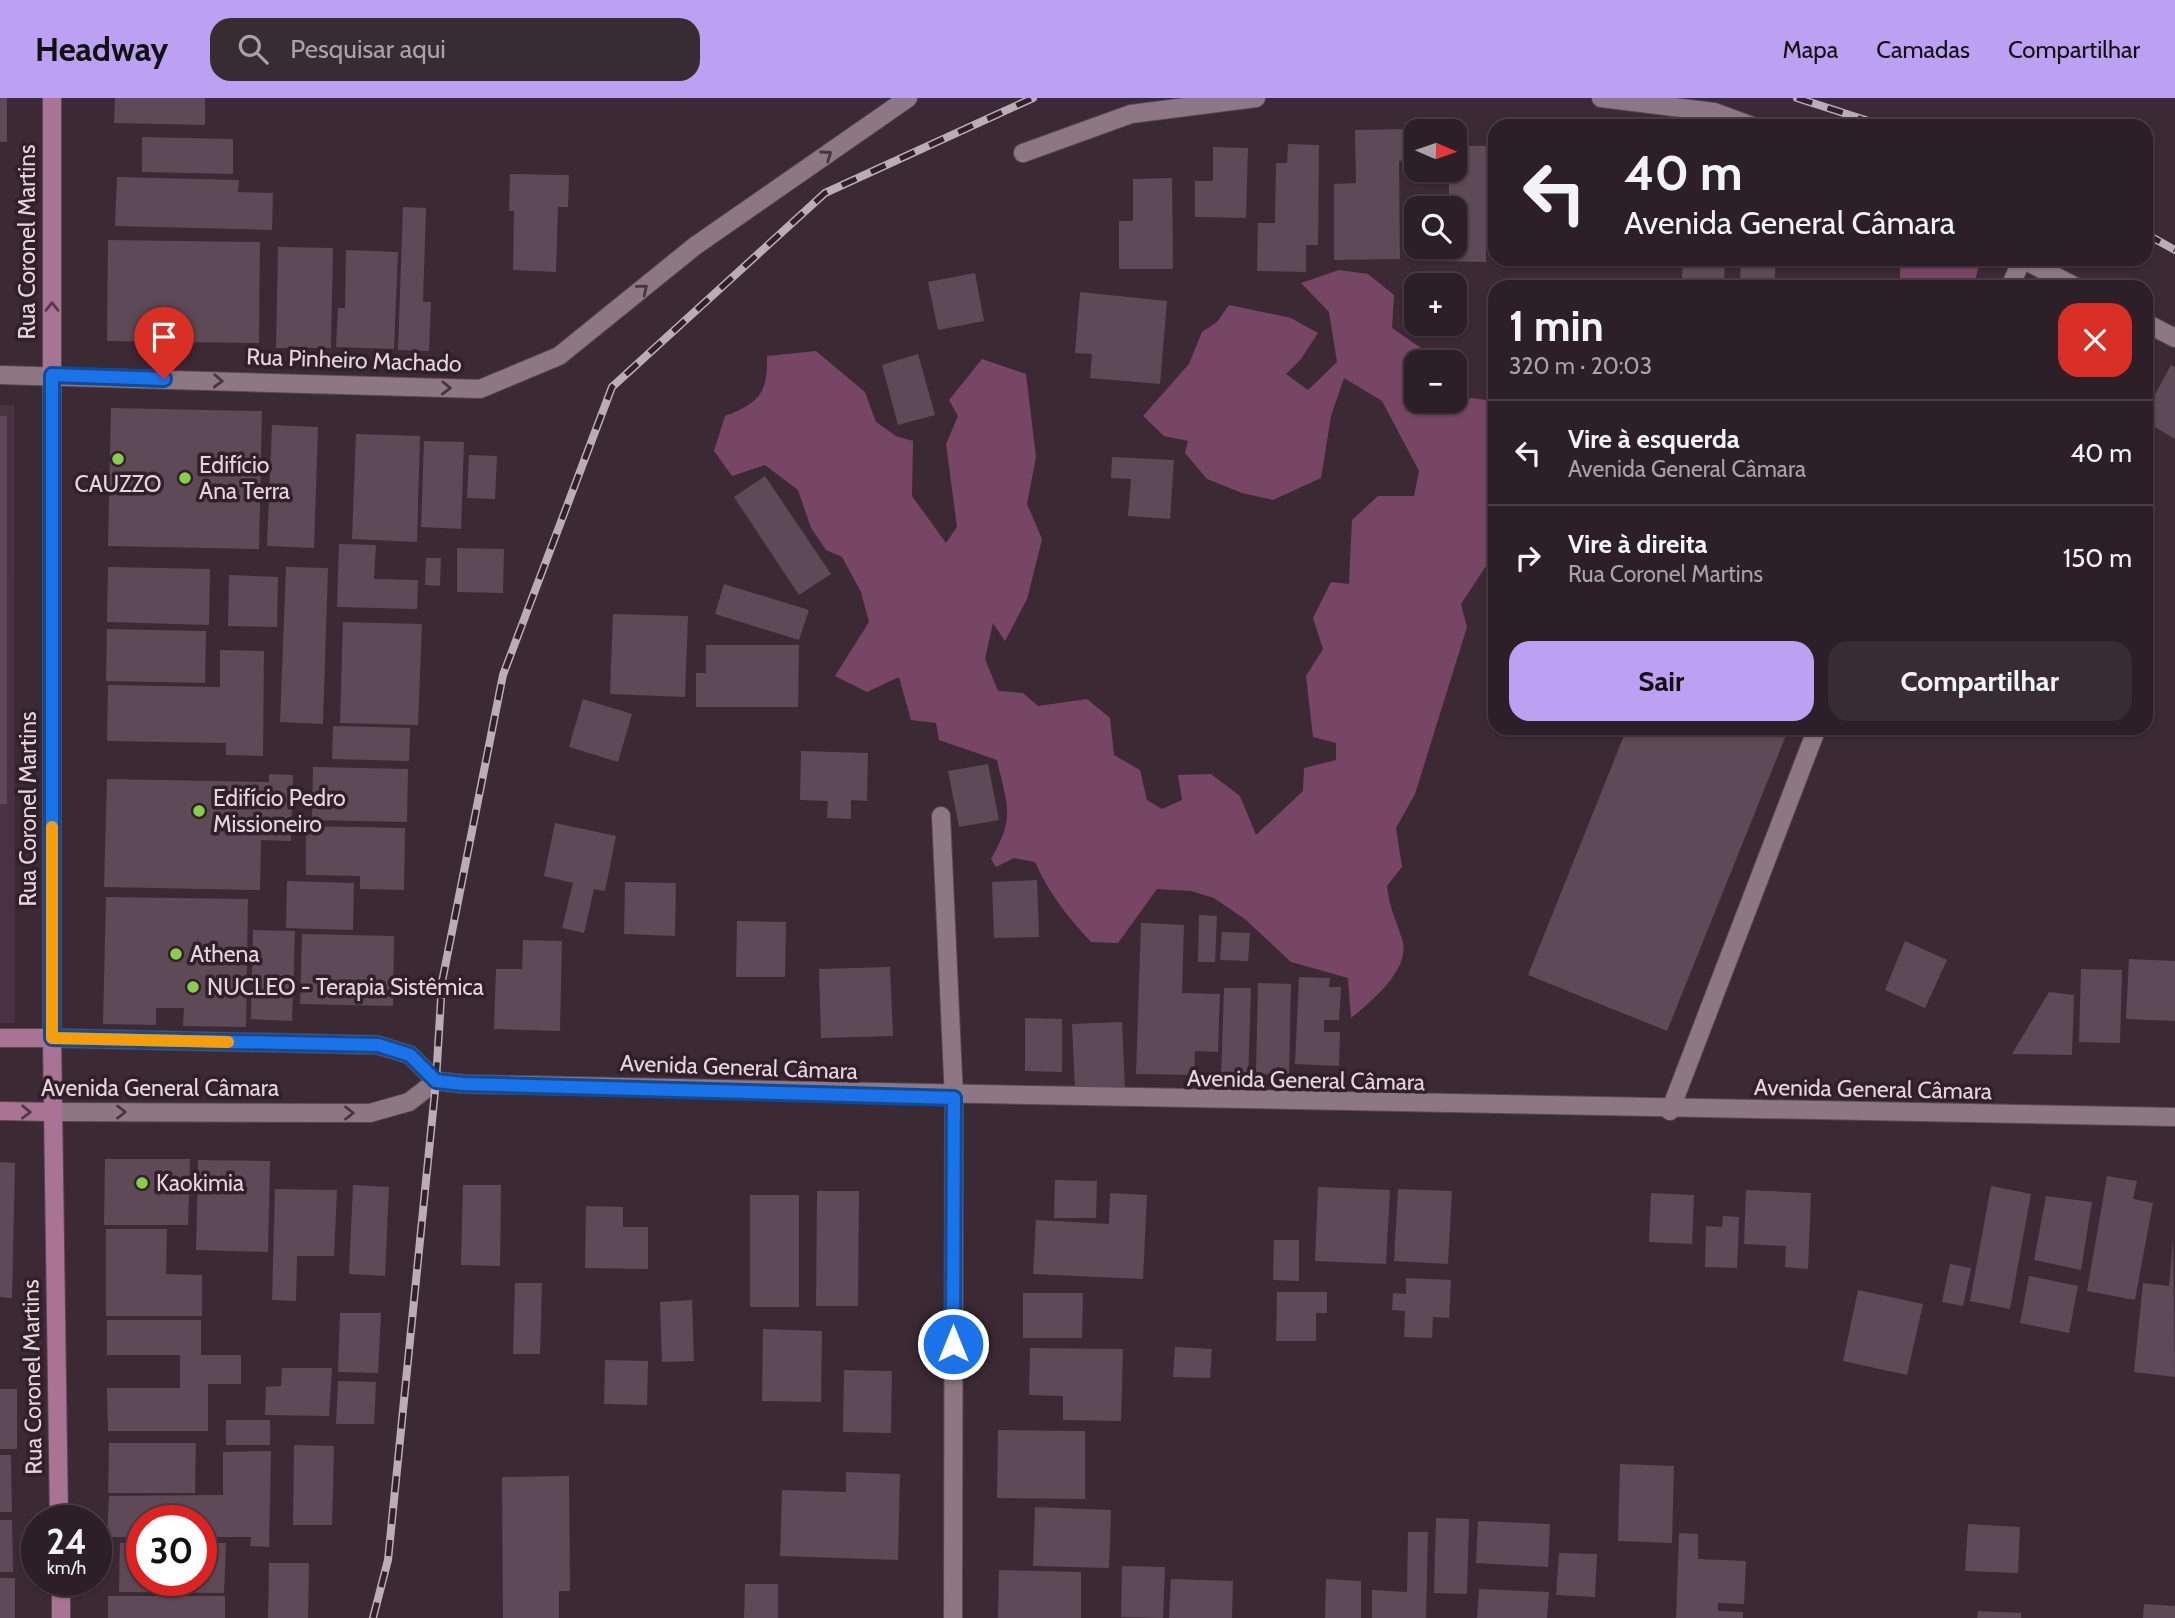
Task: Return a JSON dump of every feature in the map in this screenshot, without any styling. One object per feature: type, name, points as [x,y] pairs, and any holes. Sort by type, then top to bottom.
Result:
[{"type":"main road","name":"Rua Coronel Martins","points":[[52,98],[52,1038],[59,1505]]},
{"type":"main road","name":"Avenida General Câmara","points":[[0,1038],[52,1038]]},
{"type":"main road","name":"Avenida General Câmara","points":[[0,1111],[53,1112]]},
{"type":"main road","points":[[61,1596],[61,1618]]},
{"type":"street","name":"Rua Pinheiro Machado","points":[[0,374],[480,389],[559,356],[695,246],[908,98]]},
{"type":"street","points":[[1023,153],[1132,114],[1256,98]]},
{"type":"street","points":[[1601,98],[1714,112],[1733,119]]},
{"type":"street","points":[[2036,266],[2062,280]]},
{"type":"street","points":[[2153,327],[2175,338]]},
{"type":"street","points":[[1670,1111],[1814,735]]},
{"type":"street","points":[[941,816],[954,1098],[953,1618]]},
{"type":"street","name":"Avenida General Câmara","points":[[52,1038],[378,1045],[410,1055],[436,1081]]},
{"type":"street","name":"Avenida General Câmara","points":[[53,1112],[370,1113],[409,1102],[436,1081],[954,1098],[2175,1117]]},
{"type":"shaded area","points":[[1898,266],[1978,266],[1975,280],[1900,280]]},
{"type":"shaded area","points":[[1339,270],[1368,274],[1394,295],[1392,328],[1424,350],[1404,350],[1404,413],[1467,413],[1467,401],[1471,398],[1488,400],[1488,563],[1461,604],[1467,627],[1415,794],[1396,828],[1402,867],[1387,886],[1404,950],[1396,972],[1388,983],[1351,1018],[1348,978],[1291,962],[1246,920],[1214,898],[1191,891],[1157,889],[1118,943],[1091,942],[1060,905],[1035,862],[1014,858],[996,867],[991,859],[1007,821],[1006,800],[997,760],[939,740],[936,723],[911,720],[899,677],[867,692],[835,676],[869,622],[861,592],[842,557],[826,550],[811,528],[798,490],[765,465],[732,476],[714,451],[725,416],[753,401],[763,388],[767,356],[816,351],[865,392],[876,422],[896,436],[913,441],[912,496],[946,543],[957,527],[946,444],[958,416],[949,400],[982,359],[1026,374],[1036,457],[1027,504],[1042,539],[1027,599],[1005,641],[993,623],[985,659],[998,691],[1023,693],[1038,706],[1087,699],[1110,718],[1114,755],[1140,770],[1147,800],[1162,809],[1182,800],[1178,775],[1211,774],[1240,796],[1256,835],[1303,791],[1304,768],[1336,760],[1336,743],[1313,737],[1306,676],[1323,649],[1313,618],[1331,582],[1349,584],[1352,520],[1378,496],[1414,496],[1419,471],[1382,401],[1344,378],[1331,416],[1321,478],[1273,500],[1242,493],[1207,479],[1185,453],[1188,441],[1164,436],[1143,416],[1189,364],[1202,332],[1217,322],[1229,305],[1291,318],[1318,333],[1301,359],[1286,374],[1308,390],[1337,362],[1329,312],[1301,283]]},
{"type":"shaded area","points":[[0,405],[14,405],[15,1023],[0,1023]]},
{"type":"building","points":[[0,98],[7,98],[7,142],[0,142]]},
{"type":"building","points":[[115,98],[205,98],[205,125],[114,123]]},
{"type":"building","points":[[1404,129],[1404,160],[1399,161],[1400,259],[1334,260],[1334,184],[1356,183],[1355,130]]},
{"type":"building","points":[[142,137],[233,139],[233,174],[142,172]]},
{"type":"building","points":[[1288,144],[1319,145],[1318,245],[1306,245],[1306,272],[1257,271],[1258,223],[1275,223],[1276,163],[1287,163]]},
{"type":"building","points":[[1467,146],[1487,146],[1486,262],[1422,261],[1467,259],[1467,196],[1449,196],[1449,182],[1467,182]]},
{"type":"building","points":[[1213,147],[1248,148],[1246,218],[1195,217],[1195,181],[1213,181]]},
{"type":"building","points":[[510,174],[569,175],[568,207],[558,207],[556,272],[513,270],[514,211],[509,211]]},
{"type":"building","points":[[117,177],[239,180],[238,192],[273,193],[272,230],[115,226]]},
{"type":"building","points":[[1172,178],[1173,269],[1119,269],[1119,221],[1133,221],[1133,179]]},
{"type":"building","points":[[403,207],[426,208],[423,302],[431,302],[429,351],[398,350]]},
{"type":"building","points":[[108,240],[260,242],[259,343],[107,341]]},
{"type":"building","points":[[278,247],[333,248],[331,348],[276,348]]},
{"type":"building","points":[[346,250],[398,252],[394,349],[336,347],[338,308],[345,308]]},
{"type":"building","points":[[1683,266],[1725,266],[1724,280],[1682,280]]},
{"type":"building","points":[[1741,266],[1775,266],[1774,280],[1740,280]]},
{"type":"building","points":[[975,273],[984,321],[938,330],[928,282]]},
{"type":"building","points":[[1080,292],[1167,301],[1160,384],[1090,378],[1092,354],[1075,353]]},
{"type":"building","points":[[918,354],[935,415],[898,425],[882,365]]},
{"type":"building","points":[[2171,365],[2175,367],[2175,439],[2153,426],[2153,398]]},
{"type":"building","name":"Edifício Ana Terra","points":[[111,408],[262,411],[259,549],[108,546]]},
{"type":"building","points":[[0,416],[7,416],[7,804],[0,804]]},
{"type":"building","points":[[272,425],[318,427],[314,548],[267,546]]},
{"type":"building","points":[[356,434],[420,436],[417,542],[352,539]]},
{"type":"building","points":[[424,441],[464,442],[461,529],[421,527]]},
{"type":"building","points":[[469,455],[497,456],[495,499],[467,498]]},
{"type":"building","points":[[1112,457],[1174,460],[1170,519],[1128,516],[1131,479],[1111,478]]},
{"type":"building","points":[[765,476],[831,574],[799,595],[734,497]]},
{"type":"building","points":[[339,544],[376,545],[374,579],[418,580],[417,609],[337,607]]},
{"type":"building","points":[[457,548],[504,549],[503,593],[457,592]]},
{"type":"building","points":[[426,558],[441,558],[440,586],[425,585]]},
{"type":"building","points":[[108,567],[210,569],[209,625],[107,622]]},
{"type":"building","points":[[286,567],[328,568],[323,724],[280,722]]},
{"type":"building","points":[[229,575],[278,577],[277,627],[228,626]]},
{"type":"building","points":[[724,584],[809,610],[799,640],[715,614]]},
{"type":"building","points":[[613,614],[688,616],[685,697],[610,694]]},
{"type":"building","points":[[343,622],[422,624],[418,725],[340,723]]},
{"type":"building","points":[[107,629],[206,631],[205,683],[106,681]]},
{"type":"building","points":[[706,645],[799,645],[798,707],[696,707],[696,673],[706,673]]},
{"type":"building","points":[[220,650],[264,651],[263,756],[226,755],[226,743],[107,741],[108,685],[220,687]]},
{"type":"building","points":[[583,699],[632,714],[618,762],[569,747]]},
{"type":"building","points":[[333,726],[410,728],[409,761],[332,759]]},
{"type":"building","points":[[1624,735],[1786,735],[1667,1031],[1528,975]]},
{"type":"building","points":[[801,751],[868,753],[867,801],[851,800],[851,819],[827,818],[828,801],[800,800]]},
{"type":"building","points":[[988,764],[999,820],[959,827],[948,771]]},
{"type":"building","points":[[313,767],[408,769],[407,822],[312,820]]},
{"type":"building","name":"Edifício Pedro Missioneiro","points":[[269,774],[293,775],[291,841],[261,840],[260,890],[104,887],[107,779],[269,782]]},
{"type":"building","points":[[555,823],[616,836],[605,891],[594,889],[584,933],[562,928],[573,883],[544,876]]},
{"type":"building","points":[[306,826],[405,828],[404,890],[360,889],[360,876],[306,875]]},
{"type":"building","points":[[1037,880],[1039,937],[994,938],[992,882]]},
{"type":"building","points":[[287,881],[354,883],[353,930],[286,928]]},
{"type":"building","points":[[625,882],[676,883],[675,936],[624,934]]},
{"type":"building","name":"Athena","points":[[106,897],[248,899],[246,1027],[183,1026],[184,1008],[156,1008],[156,1025],[103,1024]]},
{"type":"building","points":[[1199,915],[1217,916],[1215,962],[1198,962]]},
{"type":"building","points":[[737,921],[786,922],[785,977],[736,977]]},
{"type":"building","points":[[1141,923],[1184,925],[1182,993],[1220,994],[1218,1052],[1195,1051],[1194,1075],[1136,1074]]},
{"type":"building","points":[[253,930],[295,931],[292,1021],[251,1019]]},
{"type":"building","points":[[1222,932],[1250,933],[1248,961],[1220,960]]},
{"type":"building","points":[[302,934],[394,936],[393,1006],[300,1004]]},
{"type":"building","points":[[523,940],[562,941],[560,1031],[494,1029],[496,969],[522,969]]},
{"type":"building","points":[[1905,941],[1947,960],[1925,1008],[1885,990]]},
{"type":"building","points":[[2129,959],[2175,961],[2175,1021],[2126,1019]]},
{"type":"building","points":[[890,967],[893,1036],[821,1038],[819,969]]},
{"type":"building","points":[[2081,969],[2122,970],[2120,1043],[2079,1042]]},
{"type":"building","points":[[1299,977],[1330,978],[1329,987],[1341,987],[1339,1020],[1324,1020],[1324,1032],[1340,1032],[1339,1066],[1295,1064]]},
{"type":"building","points":[[1258,983],[1291,984],[1289,1075],[1256,1074]]},
{"type":"building","points":[[1224,988],[1251,988],[1248,1079],[1221,1078]]},
{"type":"building","points":[[2049,992],[2074,995],[2072,1055],[2012,1054]]},
{"type":"building","points":[[1025,1018],[1062,1019],[1062,1072],[1025,1071]]},
{"type":"building","points":[[1122,1022],[1125,1089],[1075,1092],[1072,1024]]},
{"type":"building","points":[[105,1159],[190,1159],[188,1225],[104,1225]]},
{"type":"building","points":[[198,1160],[270,1161],[268,1252],[196,1250]]},
{"type":"building","points":[[0,1162],[15,1163],[12,1298],[0,1297]]},
{"type":"building","points":[[2107,1176],[2137,1181],[2133,1199],[2153,1203],[2135,1300],[2087,1291]]},
{"type":"building","points":[[1055,1180],[1097,1181],[1096,1218],[1054,1218]]},
{"type":"building","points":[[353,1185],[389,1187],[385,1276],[349,1274]]},
{"type":"building","points":[[463,1185],[501,1185],[500,1266],[461,1265]]},
{"type":"building","points":[[1991,1186],[2031,1194],[2010,1309],[1970,1301]]},
{"type":"building","points":[[1318,1187],[1390,1190],[1386,1264],[1315,1261]]},
{"type":"building","points":[[275,1189],[337,1190],[334,1256],[297,1256],[296,1301],[272,1300]]},
{"type":"building","points":[[1398,1189],[1452,1191],[1448,1264],[1394,1261]]},
{"type":"building","points":[[1746,1190],[1811,1193],[1808,1269],[1785,1267],[1786,1246],[1744,1244]]},
{"type":"building","points":[[817,1191],[859,1191],[858,1306],[816,1306]]},
{"type":"building","points":[[1110,1193],[1147,1195],[1143,1279],[1033,1274],[1036,1220],[1109,1224]]},
{"type":"building","points":[[1651,1193],[1694,1195],[1692,1244],[1649,1242]]},
{"type":"building","points":[[750,1195],[799,1195],[799,1307],[750,1307]]},
{"type":"building","points":[[2046,1196],[2092,1202],[2081,1270],[2034,1260]]},
{"type":"building","points":[[586,1206],[623,1207],[623,1227],[648,1227],[648,1269],[585,1268]]},
{"type":"building","points":[[1723,1216],[1739,1217],[1737,1268],[1705,1267],[1706,1226],[1722,1227]]},
{"type":"building","points":[[106,1229],[167,1229],[166,1274],[202,1275],[202,1316],[106,1316]]},
{"type":"building","points":[[2173,1239],[2175,1377],[2134,1372],[2143,1283],[2169,1286]]},
{"type":"building","points":[[1274,1240],[1299,1240],[1299,1281],[1273,1280]]},
{"type":"building","points":[[1950,1264],[1971,1268],[1963,1306],[1942,1302]]},
{"type":"building","points":[[2029,1276],[2078,1286],[2069,1333],[2020,1323]]},
{"type":"building","points":[[1406,1278],[1451,1280],[1449,1318],[1433,1317],[1432,1338],[1404,1337],[1405,1311],[1392,1310],[1393,1293],[1406,1294]]},
{"type":"building","points":[[515,1283],[542,1283],[540,1354],[513,1354]]},
{"type":"building","points":[[1858,1290],[1923,1304],[1907,1375],[1843,1361]]},
{"type":"building","points":[[1277,1292],[1327,1292],[1327,1313],[1316,1313],[1316,1341],[1276,1341]]},
{"type":"building","points":[[1023,1293],[1083,1293],[1082,1338],[1023,1338]]},
{"type":"building","points":[[692,1300],[694,1361],[662,1362],[660,1302]]},
{"type":"building","points":[[340,1313],[381,1313],[378,1373],[338,1372]]},
{"type":"building","points":[[107,1320],[201,1320],[201,1355],[241,1355],[241,1384],[208,1384],[208,1431],[108,1431],[107,1388],[180,1388],[180,1355],[107,1355]]},
{"type":"building","points":[[763,1329],[822,1331],[821,1402],[762,1401]]},
{"type":"building","points":[[1175,1347],[1212,1349],[1210,1378],[1173,1377]]},
{"type":"building","points":[[1030,1348],[1123,1349],[1121,1421],[1063,1420],[1063,1396],[1029,1395]]},
{"type":"building","points":[[605,1360],[648,1361],[647,1405],[604,1404]]},
{"type":"building","points":[[282,1368],[332,1368],[329,1416],[265,1415],[266,1387],[281,1386]]},
{"type":"building","points":[[844,1370],[892,1371],[891,1433],[843,1432]]},
{"type":"building","points":[[338,1381],[376,1382],[374,1424],[336,1424]]},
{"type":"building","points":[[0,1389],[17,1389],[17,1449],[0,1449]]},
{"type":"building","points":[[226,1420],[270,1420],[270,1445],[226,1445]]},
{"type":"building","points":[[998,1430],[1085,1431],[1085,1499],[997,1498]]},
{"type":"building","points":[[109,1443],[196,1443],[195,1493],[108,1493]]},
{"type":"building","points":[[294,1445],[334,1446],[332,1525],[293,1525]]},
{"type":"building","points":[[271,1451],[269,1547],[250,1546],[251,1537],[217,1537],[217,1505],[126,1505],[126,1537],[112,1537],[112,1505],[109,1505],[109,1496],[223,1495],[223,1452]]},
{"type":"building","points":[[0,1455],[11,1455],[12,1512],[0,1512]]},
{"type":"building","points":[[1620,1464],[1674,1466],[1672,1543],[1618,1541]]},
{"type":"building","points":[[846,1472],[900,1474],[898,1560],[780,1556],[782,1490],[846,1492]]},
{"type":"building","points":[[569,1476],[570,1591],[559,1591],[559,1618],[503,1618],[502,1477]]},
{"type":"building","points":[[1035,1507],[1111,1510],[1109,1568],[1033,1566]]},
{"type":"building","points":[[1436,1518],[1469,1519],[1467,1594],[1434,1593]]},
{"type":"building","points":[[0,1520],[12,1520],[13,1572],[0,1572]]},
{"type":"building","points":[[1478,1521],[1550,1524],[1548,1567],[1476,1563]]},
{"type":"building","points":[[1968,1524],[2020,1527],[2018,1573],[1965,1571]]},
{"type":"building","points":[[1408,1532],[1428,1532],[1426,1618],[1372,1618],[1372,1590],[1407,1592]]},
{"type":"building","points":[[1679,1533],[1698,1534],[1698,1559],[1746,1561],[1744,1604],[1718,1603],[1718,1611],[1743,1612],[1743,1618],[1676,1618]]},
{"type":"building","points":[[120,1543],[126,1543],[126,1592],[119,1592]]},
{"type":"building","points":[[217,1543],[226,1543],[224,1593],[217,1593]]},
{"type":"building","points":[[1559,1553],[1597,1554],[1595,1597],[1556,1595]]},
{"type":"building","points":[[269,1563],[309,1563],[308,1618],[268,1618]]},
{"type":"building","points":[[1122,1566],[1165,1567],[1163,1618],[1121,1617]]},
{"type":"building","points":[[999,1570],[1081,1572],[1081,1618],[998,1618]]},
{"type":"building","points":[[0,1578],[15,1578],[15,1618],[0,1618]]},
{"type":"building","points":[[1171,1579],[1233,1581],[1232,1618],[1169,1618]]},
{"type":"building","points":[[1326,1579],[1361,1581],[1361,1618],[1325,1618]]},
{"type":"building","points":[[745,1584],[778,1584],[778,1618],[744,1618]]},
{"type":"building","points":[[1479,1589],[1549,1592],[1547,1618],[1477,1618]]},
{"type":"building","points":[[108,1596],[225,1596],[225,1618],[108,1618]]},
{"type":"building","points":[[2144,1604],[2175,1606],[2175,1618],[2143,1618]]},
{"type":"building","points":[[1978,1611],[2021,1613],[2021,1618],[1977,1618]]},
{"type":"railway","points":[[373,1618],[388,1560],[436,1081],[442,982],[503,675],[612,387],[825,193],[1033,98]]},
{"type":"railway","points":[[1797,98],[1862,119]]},
{"type":"railway","points":[[2153,238],[2175,250]]},
{"type":"slow traffic","points":[[52,827],[52,1038],[228,1042]]},
{"type":"place","name":"CAUZZO","points":[[118,459]]},
{"type":"place","name":"Edifício Ana Terra","points":[[185,478]]},
{"type":"place","name":"Edifício Pedro Missioneiro","points":[[199,811]]},
{"type":"place","name":"Athena","points":[[176,954]]},
{"type":"place","name":"NUCLEO - Terapia Sistêmica","points":[[193,987]]},
{"type":"place","name":"Kaokimia","points":[[142,1183]]},
{"type":"route","points":[[164,379],[52,375],[52,1038],[378,1045],[410,1055],[436,1081],[464,1084],[954,1098],[953,1344]]}]
